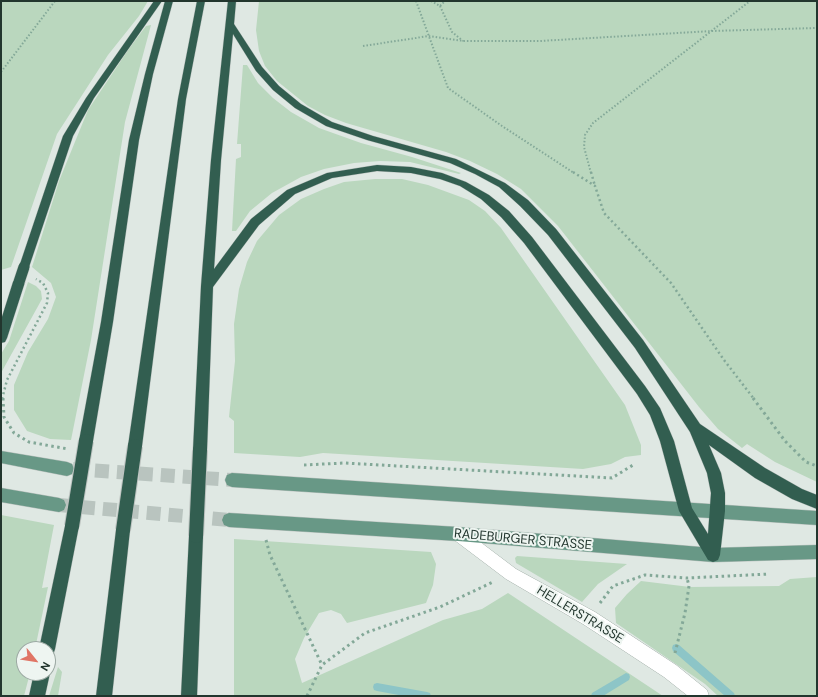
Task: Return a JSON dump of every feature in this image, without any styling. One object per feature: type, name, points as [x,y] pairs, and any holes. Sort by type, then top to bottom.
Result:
[{"type":"highway","points":[[1,338],[18,282],[68,136],[102,79],[158,1]]},
{"type":"highway","points":[[49,641],[72,526],[107,322],[134,140],[149,74],[169,1]]},
{"type":"highway","points":[[104,696],[123,530],[182,99],[201,1]]},
{"type":"highway","points":[[189,696],[207,286],[216,160],[232,1]]},
{"type":"highway","points":[[229,23],[259,69],[276,88],[298,106],[336,126],[370,138],[426,153],[466,166],[502,185],[524,202],[552,232],[634,338],[665,381],[695,428],[714,473],[718,493],[718,511],[713,554]]},
{"type":"highway","points":[[207,286],[255,222],[291,192],[330,175],[377,168],[405,169],[442,176],[463,184],[485,197],[510,219],[528,240],[641,390],[655,412],[667,441],[686,511],[713,554]]},
{"type":"highway","points":[[695,428],[760,473],[797,494],[817,502]]},
{"type":"highway","points":[[37,696],[40,681]]},
{"type":"main road","points":[[1,457],[67,469]]},
{"type":"main road","points":[[232,480],[686,511],[718,511],[817,518]]},
{"type":"main road","points":[[1,495],[59,505]]},
{"type":"main road","name":"RADEBURGER STRASSE","points":[[229,520],[458,534],[713,554],[817,552]]},
{"type":"street","name":"HELLERSTRASSE","points":[[458,534],[511,574],[589,618],[670,671],[701,696]]},
{"type":"path","points":[[1,72],[55,1]]},
{"type":"path","points":[[416,1],[448,88],[502,126],[595,186]]},
{"type":"path","points":[[431,1],[440,6],[452,32],[464,41]]},
{"type":"path","points":[[440,6],[445,1]]},
{"type":"path","points":[[750,1],[593,122],[585,135],[584,147],[604,214],[671,283],[724,360],[785,441],[806,462],[817,466]]},
{"type":"path","points":[[363,46],[429,36],[464,41],[540,41],[712,31],[817,28]]},
{"type":"path","points":[[34,278],[44,284],[48,293],[47,303],[7,380],[2,401],[4,417],[14,433],[29,442],[72,450]]},
{"type":"path","points":[[300,466],[344,464],[612,478],[633,465]]},
{"type":"path","points":[[263,523],[270,555],[322,665]]},
{"type":"path","points":[[307,696],[322,665],[365,633],[440,606],[511,574]]},
{"type":"path","points":[[589,618],[613,586],[644,574],[687,578],[769,574]]},
{"type":"path","points":[[670,671],[674,662],[678,638],[685,613],[689,586],[687,578]]},
{"type":"green space","points":[[1,1],[148,1],[139,16],[108,55],[57,134],[11,267],[1,270]]},
{"type":"green space","points":[[259,1],[817,1],[817,482],[775,462],[747,444],[742,448],[718,429],[699,407],[558,226],[521,189],[497,174],[470,161],[446,152],[346,123],[325,115],[308,106],[277,81],[265,66],[259,51],[256,30]]},
{"type":"green space","points":[[151,25],[125,122],[91,340],[71,440],[50,439],[27,431],[14,410],[14,385],[28,352],[48,319],[56,297],[51,283],[32,267],[59,181],[88,110],[128,50],[146,26]]},
{"type":"green space","points":[[243,65],[247,65],[258,83],[273,98],[291,112],[319,128],[361,143],[412,157],[461,173],[459,174],[410,162],[380,161],[354,163],[324,169],[301,177],[272,193],[250,211],[236,231],[232,231],[236,159],[241,157],[241,144],[237,144]]},
{"type":"green space","points":[[375,179],[402,179],[428,185],[469,200],[485,211],[501,228],[625,405],[641,445],[641,455],[625,457],[611,464],[583,469],[323,453],[300,457],[234,453],[234,421],[229,417],[235,361],[234,324],[239,289],[247,262],[257,241],[279,215],[301,199],[344,182]]},
{"type":"green space","points":[[28,282],[36,286],[41,291],[42,299],[1,373],[1,354],[9,341]]},
{"type":"green space","points":[[1,515],[54,525],[42,588],[48,587],[37,641],[16,641],[16,681],[28,681],[24,696],[1,696]]},
{"type":"green space","points":[[234,539],[431,552],[436,564],[433,585],[426,603],[347,623],[341,614],[331,610],[319,613],[304,638],[295,659],[302,683],[443,620],[482,609],[508,593],[663,696],[234,696]]},
{"type":"green space","points":[[517,556],[627,564],[598,584],[582,602],[516,563],[515,558]]},
{"type":"green space","points":[[817,577],[817,696],[718,696],[705,684],[616,623],[615,608],[641,581],[690,587],[779,586],[790,579]]},
{"type":"green space","points":[[58,667],[62,672],[58,696],[49,696],[54,681],[56,681]]},
{"type":"waterway","points":[[676,648],[731,696]]},
{"type":"waterway","points":[[595,696],[626,677]]},
{"type":"waterway","points":[[377,687],[427,696]]},
{"type":"tunnel","points":[[73,469],[232,480]]},
{"type":"tunnel","points":[[59,505],[229,520]]}]
